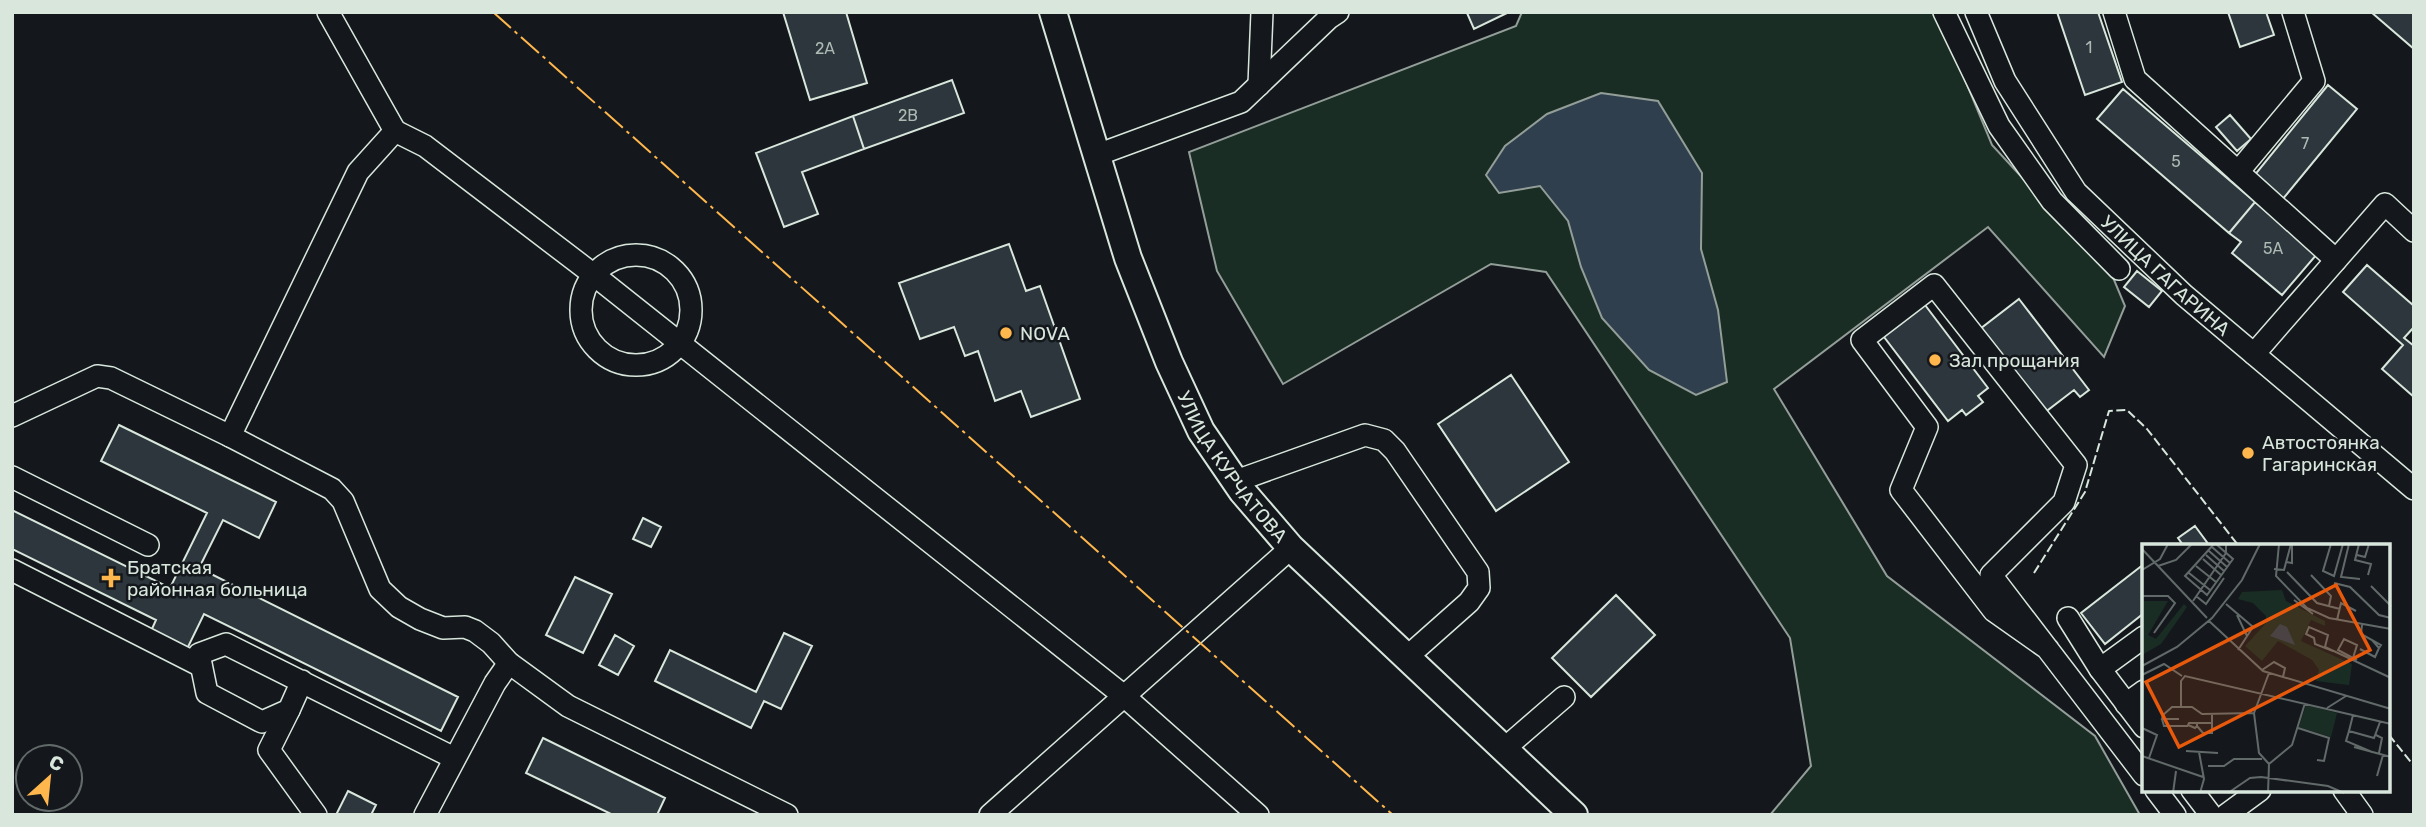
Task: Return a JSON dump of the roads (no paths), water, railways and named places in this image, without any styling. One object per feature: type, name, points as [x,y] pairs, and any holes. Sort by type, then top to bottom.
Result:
[{"type":"main road","name":"УЛИЦА КУРЧАТОВА","points":[[1053,12],[1128,258],[1169,362],[1201,431],[1236,481],[1291,548],[1574,815]]},
{"type":"street","points":[[328,12],[395,131],[425,146],[594,275],[1124,696],[1258,815]]},
{"type":"street","points":[[1259,85],[1262,12]]},
{"type":"street","points":[[1097,155],[1241,102],[1338,12]]},
{"type":"street","points":[[1944,12],[1999,126],[2052,201],[2119,269]]},
{"type":"street","name":"УЛИЦА ГАГАРИНА","points":[[1976,12],[2004,81],[2076,192],[2184,295],[2414,489]]},
{"type":"street","points":[[2114,12],[2135,79],[2336,260]]},
{"type":"street","points":[[2238,172],[2314,81],[2292,12]]},
{"type":"street","points":[[230,436],[358,172],[395,131]]},
{"type":"street","points":[[2254,354],[2385,204],[2414,231]]},
{"type":"street","points":[[627,256],[653,257],[676,271],[684,282],[692,307],[687,333],[681,344],[661,360],[637,366],[624,365],[602,354],[586,334],[581,310],[587,285],[594,275],[615,259],[627,256]]},
{"type":"street","points":[[2048,649],[1994,611],[1901,490],[1927,427],[1862,340],[1934,285],[2076,465],[2064,502],[1991,575],[2048,649],[2142,772]]},
{"type":"street","points":[[12,416],[97,376],[111,378],[230,436],[332,489],[343,502],[380,589],[399,607],[443,628],[465,627],[475,631],[491,643],[509,663],[569,706],[787,815]]},
{"type":"street","points":[[1236,481],[1365,435],[1384,440],[1395,451],[1478,572],[1479,588],[1469,602],[1407,657]]},
{"type":"street","points":[[12,477],[148,545]]},
{"type":"street","points":[[990,815],[1291,548]]},
{"type":"street","points":[[12,570],[201,666]]},
{"type":"street","points":[[2068,618],[2100,669],[2142,724]]},
{"type":"street","points":[[2100,669],[2142,638]]},
{"type":"street","points":[[289,710],[262,722],[207,693],[199,654],[226,643],[454,758]]},
{"type":"street","points":[[425,815],[495,683],[509,663]]},
{"type":"street","points":[[302,681],[269,751],[316,815]]},
{"type":"street","points":[[2126,704],[2142,692]]},
{"type":"street","points":[[1504,748],[1564,697]]},
{"type":"street","points":[[2158,792],[2175,815]]},
{"type":"street","points":[[2194,792],[2211,815]]},
{"type":"street","points":[[2226,815],[2257,792]]},
{"type":"street","points":[[2345,792],[2362,815]]},
{"type":"water","points":[[1601,93],[1658,101],[1702,173],[1701,249],[1718,310],[1727,382],[1696,395],[1649,370],[1602,318],[1581,267],[1568,221],[1540,186],[1499,193],[1486,175],[1505,146],[1547,114]]},
{"type":"place","name":"NOVA","points":[[1006,333]]},
{"type":"place","name":"Зал прощания","points":[[1935,360]]},
{"type":"place","name":"Автостоянка Гагаринская","points":[[2248,453]]},
{"type":"place","name":"Братская районная больница","points":[[111,578]]}]
